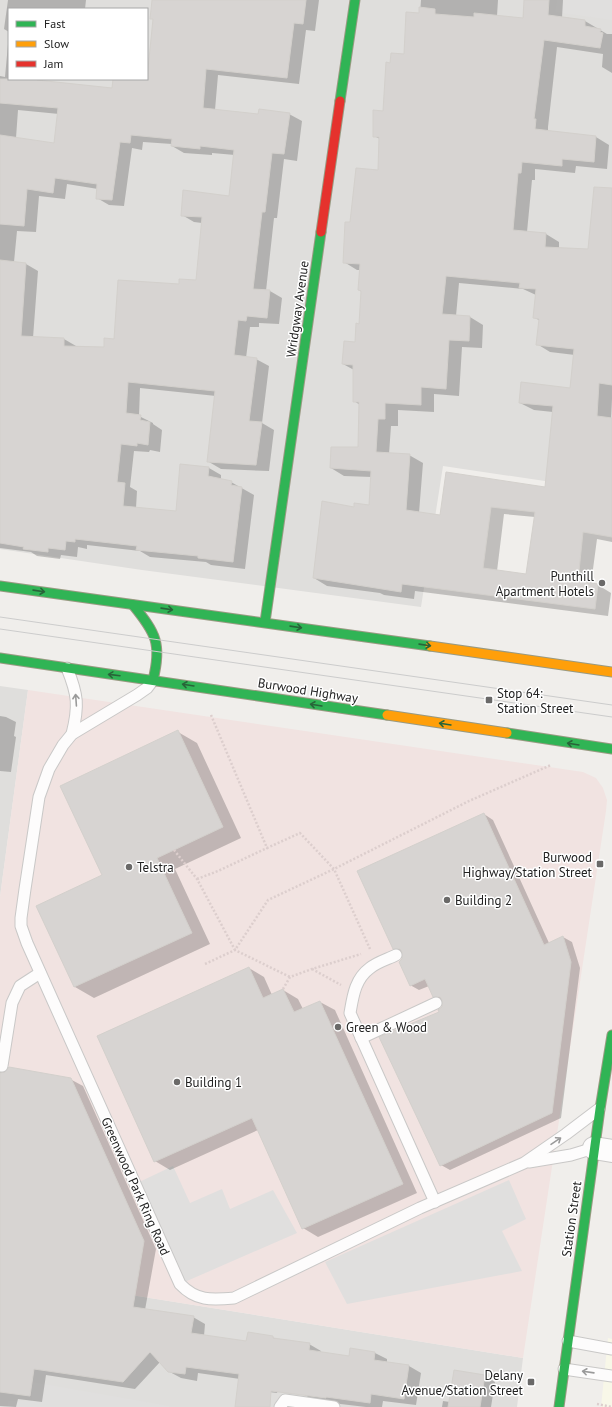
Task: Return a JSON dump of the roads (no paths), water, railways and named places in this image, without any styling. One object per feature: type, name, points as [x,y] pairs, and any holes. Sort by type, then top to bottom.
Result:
[{"type":"main road","name":"Wridgway Avenue","points":[[265,622],[355,0]]},
{"type":"main road","points":[[0,586],[265,622],[612,672]]},
{"type":"main road","points":[[134,605],[148,622],[157,640],[158,664],[153,680]]},
{"type":"main road","name":"Burwood Highway","points":[[0,658],[612,750]]},
{"type":"main road","name":"Station Street","points":[[559,1407],[568,1341],[603,1149],[600,1109],[612,1035]]},
{"type":"lane","points":[[67,668],[76,691],[77,702],[72,734]]},
{"type":"lane","points":[[72,734],[148,688],[153,680]]},
{"type":"lane","name":"Greenwood Park Ring Road","points":[[72,734],[55,758],[44,782],[36,815],[21,926],[40,973],[180,1284],[187,1291],[195,1296],[206,1299],[234,1298],[435,1202],[524,1163]]},
{"type":"lane","points":[[396,956],[370,967],[359,978],[354,992],[350,1013],[435,1202]]},
{"type":"lane","points":[[2,1066],[12,1003],[20,986],[40,973]]},
{"type":"lane","points":[[361,1038],[436,1003]]},
{"type":"lane","points":[[524,1163],[600,1109]]},
{"type":"lane","points":[[524,1163],[571,1156],[603,1149]]},
{"type":"lane","points":[[568,1341],[612,1349]]},
{"type":"lane","points":[[564,1369],[612,1376]]},
{"type":"lane","points":[[280,1407],[285,1400],[334,1407]]},
{"type":"tram line","points":[[0,617],[612,705]]},
{"type":"tram line","points":[[0,629],[612,717]]},
{"type":"place","name":"Punthill Apartment Hotels","points":[[602,583]]},
{"type":"place","name":"Stop 64: Station Street","points":[[489,700]]},
{"type":"place","name":"Burwood Highway/Station Street","points":[[600,864]]},
{"type":"place","name":"Telstra","points":[[129,867]]},
{"type":"place","name":"Building 2","points":[[447,900]]},
{"type":"place","name":"Green & Wood","points":[[338,1027]]},
{"type":"place","name":"Building 1","points":[[177,1082]]},
{"type":"place","name":"Delany Avenue/Station Street","points":[[531,1382]]}]
